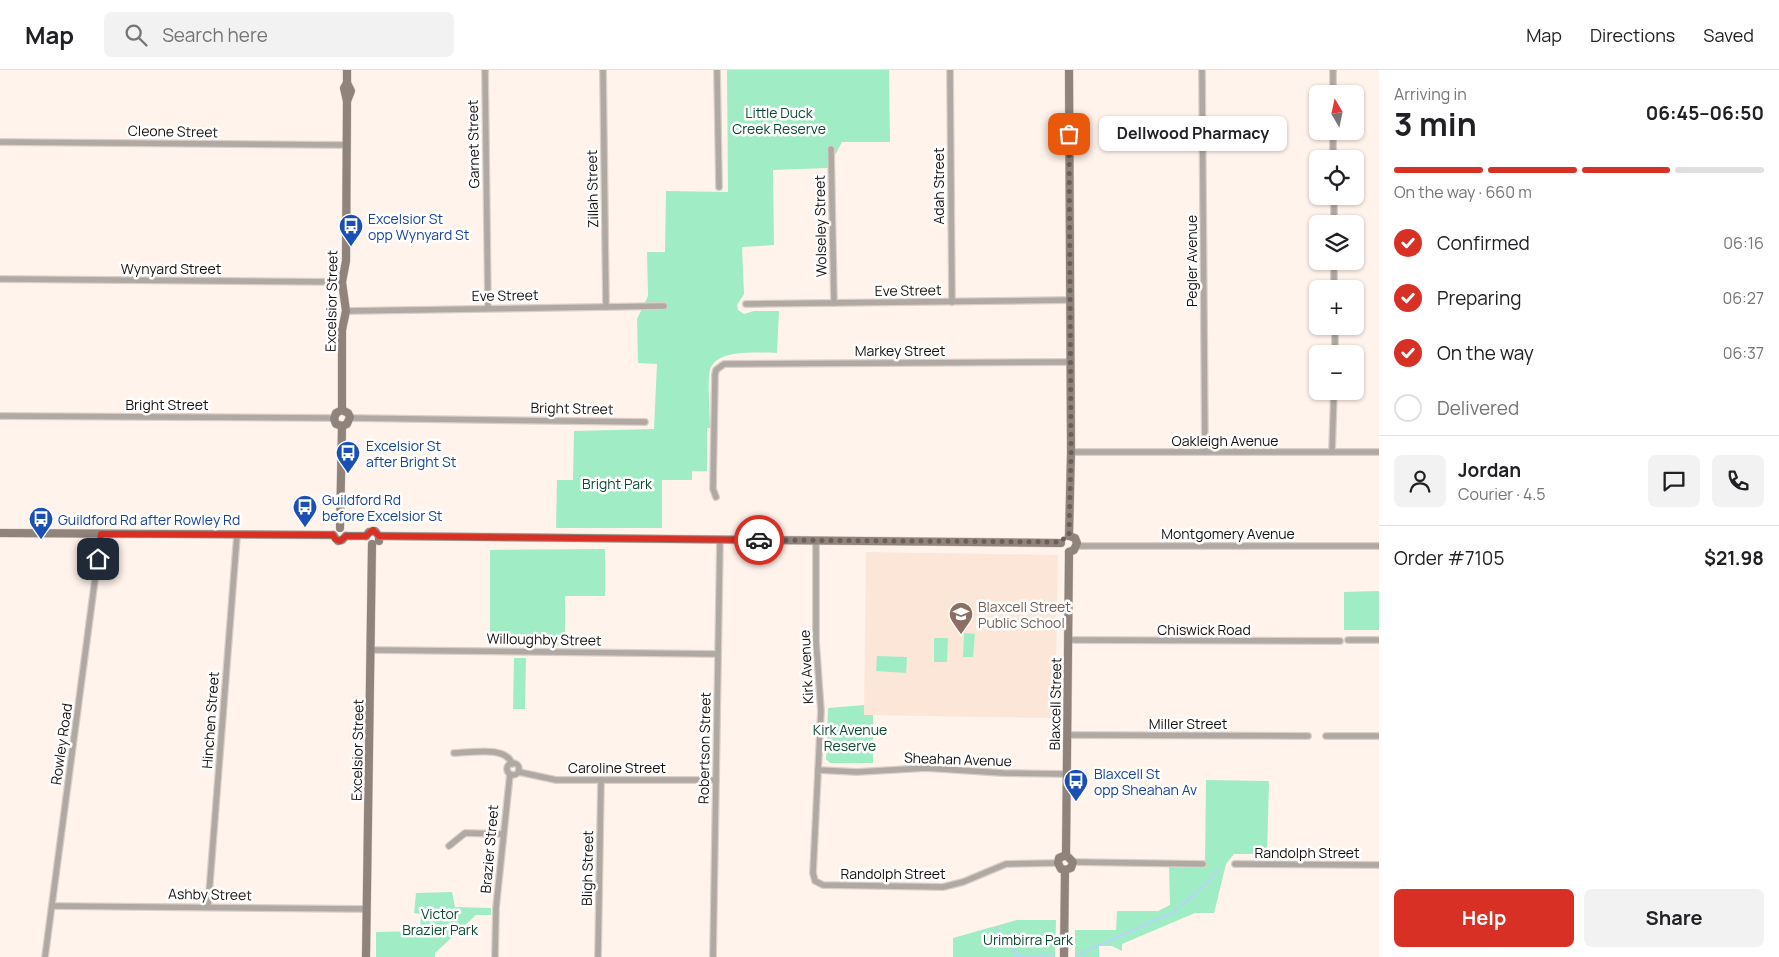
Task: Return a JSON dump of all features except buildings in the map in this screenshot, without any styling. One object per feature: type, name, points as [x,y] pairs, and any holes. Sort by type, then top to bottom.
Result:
[{"type":"street","name":"Excelsior Street","points":[[342,410],[342,330],[346,311],[342,282],[346,261],[347,101],[344,88],[347,83],[347,70]]},
{"type":"street","name":"Garnet Street","points":[[485,70],[488,308]]},
{"type":"street","name":"Zillah Street","points":[[603,70],[606,307]]},
{"type":"street","points":[[717,70],[719,187]]},
{"type":"street","name":"Adah Street","points":[[950,70],[952,302]]},
{"type":"street","points":[[1069,70],[1071,452],[1069,536]]},
{"type":"street","name":"Pegler Avenue","points":[[1202,70],[1205,452]]},
{"type":"street","points":[[1333,70],[1333,85]]},
{"type":"street","name":"Cleone Street","points":[[0,142],[346,145]]},
{"type":"street","name":"Wolseley Street","points":[[831,148],[834,303]]},
{"type":"street","name":"Wynyard Street","points":[[0,279],[342,282]]},
{"type":"street","name":"Eve Street","points":[[746,304],[1070,300]]},
{"type":"street","name":"Eve Street","points":[[346,311],[664,306]]},
{"type":"street","name":"Markey Street","points":[[716,497],[713,489],[715,375],[720,366],[729,363],[1070,362]]},
{"type":"street","points":[[1332,452],[1334,400]]},
{"type":"street","points":[[342,410],[348,413],[350,418],[348,424],[342,426],[336,424],[334,418],[336,413],[342,410]]},
{"type":"street","name":"Bright Street","points":[[0,416],[334,418]]},
{"type":"street","name":"Bright Street","points":[[350,418],[645,422]]},
{"type":"street","points":[[340,528],[342,426]]},
{"type":"street","name":"Oakleigh Avenue","points":[[1071,452],[1379,452]]},
{"type":"street","points":[[333,535],[335,530],[340,528]]},
{"type":"street","points":[[340,528],[345,531],[346,536]]},
{"type":"street","points":[[333,535],[338,541],[346,536],[366,536],[373,530],[379,536],[1061,542]]},
{"type":"street","points":[[0,533],[333,535]]},
{"type":"street","name":"Rowley Road","points":[[45,957],[101,534]]},
{"type":"street","name":"Hinchen Street","points":[[208,907],[237,535]]},
{"type":"street","points":[[366,536],[368,542],[372,544],[378,542],[379,536]]},
{"type":"street","points":[[1061,542],[1065,537],[1069,536]]},
{"type":"street","points":[[1061,542],[1064,550],[1069,552],[1074,550],[1077,546],[1077,540],[1069,536]]},
{"type":"street","name":"Robertson Street","points":[[713,957],[720,540]]},
{"type":"street","name":"Kirk Avenue","points":[[815,881],[812,873],[821,711],[816,633],[816,541]]},
{"type":"street","name":"Excelsior Street","points":[[366,957],[372,544]]},
{"type":"street","name":"Montgomery Avenue","points":[[1077,546],[1379,546]]},
{"type":"street","name":"Blaxcell Street","points":[[1066,855],[1069,552]]},
{"type":"street","name":"Chiswick Road","points":[[1069,640],[1340,641]]},
{"type":"street","points":[[1348,640],[1379,640]]},
{"type":"street","name":"Willoughby Street","points":[[371,650],[717,654]]},
{"type":"street","name":"Miller Street","points":[[1067,734],[1308,736]]},
{"type":"street","points":[[1326,736],[1379,736]]},
{"type":"street","points":[[454,753],[500,753],[508,756],[512,764],[517,765],[519,772],[515,775],[510,774],[507,769],[512,764]]},
{"type":"street","name":"Sheahan Avenue","points":[[818,770],[857,772],[926,768],[1003,773],[1067,774]]},
{"type":"street","name":"Caroline Street","points":[[519,772],[551,780],[716,780]]},
{"type":"street","name":"Brazier Street","points":[[495,957],[495,923],[502,834],[510,774]]},
{"type":"street","name":"Bligh Street","points":[[598,957],[601,780]]},
{"type":"street","points":[[449,846],[465,833],[502,834]]},
{"type":"street","points":[[1073,862],[1071,868],[1065,870],[1061,869],[1058,863],[1060,858],[1066,855],[1073,862],[1203,864]]},
{"type":"street","name":"Randolph Street","points":[[815,881],[823,885],[943,887],[963,882],[1006,864],[1058,863]]},
{"type":"street","name":"Randolph Street","points":[[1235,864],[1379,865]]},
{"type":"street","points":[[1064,957],[1065,870]]},
{"type":"street","name":"Ashby Street","points":[[52,906],[367,908]]},
{"type":"shaded area","name":"Blaxcell Street Public School","points":[[866,552],[1058,555],[1055,718],[864,715]]},
{"type":"green space","name":"Little Duck Creek Reserve","points":[[727,70],[889,70],[890,142],[842,142],[828,168],[773,170],[774,245],[742,247],[744,294],[737,305],[738,310],[744,314],[754,311],[779,311],[777,353],[739,353],[721,358],[714,363],[709,375],[710,428],[707,428],[707,471],[692,471],[692,480],[662,480],[662,528],[556,528],[557,480],[573,480],[574,431],[654,429],[657,364],[638,363],[637,319],[648,296],[647,252],[665,252],[666,191],[728,192]]},
{"type":"green space","points":[[605,549],[605,596],[565,596],[565,645],[490,645],[490,550]]},
{"type":"green space","points":[[1379,591],[1379,630],[1344,630],[1344,592]]},
{"type":"green space","points":[[964,633],[975,634],[973,657],[963,657]]},
{"type":"green space","points":[[934,638],[948,638],[947,662],[934,662]]},
{"type":"green space","points":[[877,656],[907,657],[906,673],[876,671]]},
{"type":"green space","points":[[514,658],[526,658],[525,709],[513,709]]},
{"type":"green space","name":"Kirk Avenue Reserve","points":[[864,705],[864,715],[873,715],[873,763],[830,763],[826,759],[828,708]]},
{"type":"green space","points":[[1206,780],[1269,781],[1267,854],[1234,854],[1226,864],[1214,913],[1195,913],[1122,944],[1122,951],[1112,946],[1099,946],[1099,957],[1075,957],[1075,930],[1116,930],[1117,911],[1158,911],[1170,905],[1169,866],[1205,866]]},
{"type":"green space","name":"Victor Brazier Park","points":[[452,892],[455,907],[491,908],[491,915],[476,915],[435,953],[435,957],[376,957],[376,932],[420,931],[421,914],[414,913],[416,893]]},
{"type":"green space","name":"Urimbirra Park","points":[[1017,920],[1056,920],[1055,957],[953,957],[953,938]]},
{"type":"waterway","points":[[1077,955],[1174,912],[1205,885],[1218,870]]},
{"type":"waterway","points":[[997,927],[1000,934],[1019,956]]},
{"type":"waterway","points":[[1016,957],[1053,955]]},
{"type":"way so far","points":[[759,540],[1020,543],[1061,542],[1065,537],[1069,536],[1071,452],[1069,134]]},
{"type":"place","name":"Dellwood Pharmacy","points":[[1069,134]]},
{"type":"place","name":"Excelsior St opp Wynyard St","points":[[351,247]]},
{"type":"place","name":"Excelsior St after Bright St","points":[[348,474]]},
{"type":"place","name":"Guildford Rd before Excelsior St","points":[[305,528]]},
{"type":"place","name":"Guildford Rd after Rowley Rd","points":[[41,540]]},
{"type":"place","name":"Blaxcell Street Public School","points":[[961,635]]},
{"type":"place","name":"Blaxcell St opp Sheahan Av","points":[[1076,802]]},
{"type":"route","points":[[98,559],[101,534],[333,535],[335,539],[340,541],[346,536],[366,536],[373,530],[379,536],[759,540]]},
{"type":"park label","name":"Bright Park","points":[[617,483]]}]
